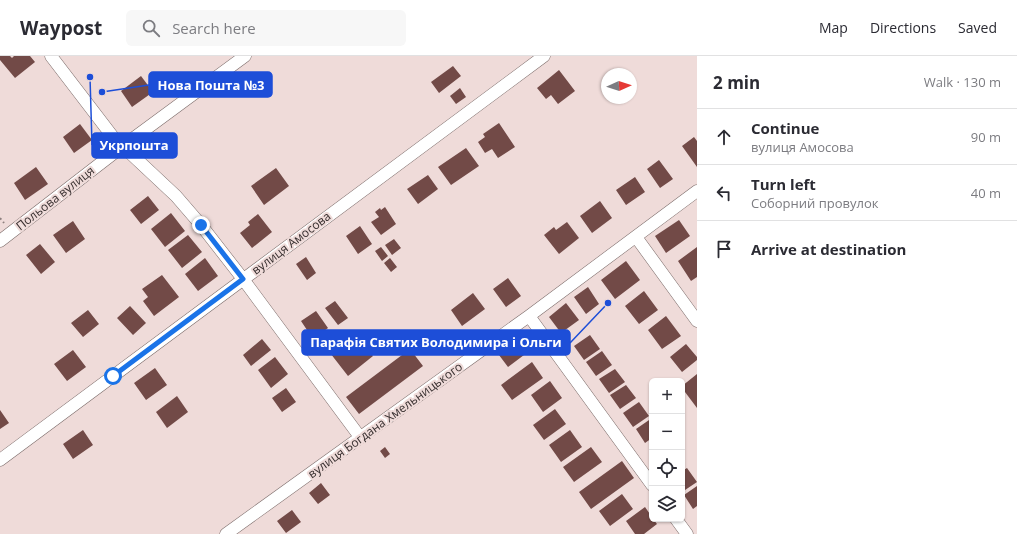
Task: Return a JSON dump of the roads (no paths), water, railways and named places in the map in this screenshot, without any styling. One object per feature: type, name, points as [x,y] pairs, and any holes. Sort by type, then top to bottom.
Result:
[{"type":"street","points":[[50,56],[113,137],[176,196],[201,225],[360,437]]},
{"type":"street","name":"Польова вулиця","points":[[0,241],[123,146],[245,56]]},
{"type":"street","name":"вулиця Амосова","points":[[0,460],[544,56]]},
{"type":"street","name":"вулиця Богдана Хмельницького","points":[[226,534],[529,316],[697,191]]},
{"type":"street","points":[[636,237],[697,322]]},
{"type":"street","points":[[529,316],[649,481]]},
{"type":"street","points":[[678,522],[687,534]]},
{"type":"place","name":"Укрпошта","points":[[90,77]]},
{"type":"place","name":"Нова Пошта №3","points":[[102,92]]},
{"type":"place","name":"Парафія Святих Володимира і Ольги","points":[[608,303]]}]
